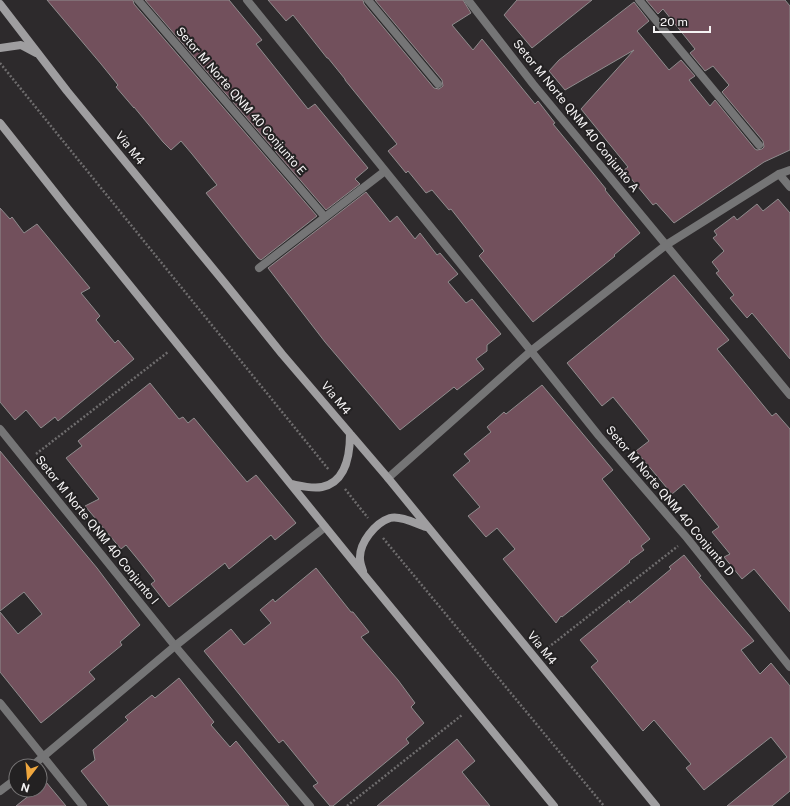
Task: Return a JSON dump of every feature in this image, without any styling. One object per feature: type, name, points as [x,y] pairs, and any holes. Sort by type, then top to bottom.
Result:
[{"type":"main road","name":"Via M4","points":[[0,4],[67,91],[282,354],[388,478],[656,806]]},
{"type":"main road","points":[[0,48],[20,45],[39,54]]},
{"type":"main road","points":[[0,123],[325,527],[554,806]]},
{"type":"main road","points":[[291,484],[312,488],[323,487],[336,481],[345,468],[350,450],[350,434]]},
{"type":"main road","points":[[365,576],[360,559],[363,544],[369,534],[380,524],[391,518],[406,520],[427,527]]},
{"type":"street","name":"Setor M Norte QNM 40 Conjunto E","points":[[138,0],[325,217]]},
{"type":"street","name":"Setor M Norte QNM 40 Conjunto D","points":[[248,0],[604,442],[687,538],[790,667]]},
{"type":"street","points":[[368,0],[438,84]]},
{"type":"street","name":"Setor M Norte QNM 40 Conjunto A","points":[[468,0],[533,84],[790,395]]},
{"type":"street","points":[[638,0],[759,145]]},
{"type":"street","points":[[388,478],[531,351],[666,245],[779,174],[790,170]]},
{"type":"street","points":[[259,268],[385,171]]},
{"type":"street","points":[[779,174],[790,187]]},
{"type":"street","name":"Setor M Norte QNM 40 Conjunto I","points":[[0,429],[175,646],[310,806]]},
{"type":"street","points":[[43,757],[175,646],[325,527]]},
{"type":"street","points":[[0,703],[83,806]]},
{"type":"street","points":[[0,791],[8,784]]},
{"type":"path","points":[[0,63],[375,528],[604,806]]},
{"type":"path","points":[[27,462],[178,344]]},
{"type":"path","points":[[535,658],[687,538]]},
{"type":"path","points":[[347,806],[472,707]]},
{"type":"building","points":[[47,0],[133,0],[134,4],[317,216],[261,260],[258,258],[206,193],[217,185],[192,154],[181,141],[171,150],[163,142],[116,87],[118,85]]},
{"type":"building","points":[[145,0],[229,0],[262,40],[256,44],[308,109],[315,104],[368,168],[355,179],[360,184],[326,210]]},
{"type":"building","points":[[268,0],[363,0],[364,4],[434,88],[439,89],[443,86],[442,80],[375,0],[463,0],[471,13],[452,25],[473,50],[482,39],[535,104],[538,101],[555,123],[553,124],[640,233],[614,255],[615,256],[533,322],[479,256],[484,251],[451,209],[449,210],[432,190],[426,193],[408,171],[406,173],[388,151],[397,144],[293,15],[286,21]]},
{"type":"building","points":[[517,0],[592,0],[532,48],[504,15]]},
{"type":"building","points":[[646,0],[785,0],[790,6],[790,150],[764,162],[674,223],[656,203],[653,205],[624,170],[628,167],[581,109],[634,50],[565,90],[549,71],[559,60],[634,2],[649,21],[637,31],[669,70],[681,60],[695,76],[689,80],[710,106],[715,100],[755,149],[762,149],[764,147],[763,141],[722,92],[729,85],[713,66],[705,71],[690,53],[695,49],[663,9],[658,14]]},
{"type":"building","points":[[366,192],[390,222],[397,216],[415,239],[420,233],[437,255],[440,253],[458,274],[448,282],[466,303],[472,299],[501,334],[487,345],[487,351],[476,359],[484,369],[457,390],[454,387],[400,430],[325,342],[268,268]]},
{"type":"building","points":[[778,199],[790,213],[790,359],[752,313],[747,318],[730,298],[734,295],[716,273],[719,271],[712,262],[724,251],[713,238],[717,235],[714,231],[734,216],[737,220],[757,204],[763,211]]},
{"type":"building","points":[[0,208],[10,219],[12,217],[24,233],[37,224],[90,288],[81,293],[100,316],[96,320],[115,343],[118,340],[134,359],[58,421],[55,417],[41,428],[26,410],[15,420],[0,402]]},
{"type":"building","points":[[674,275],[729,340],[717,349],[772,416],[776,413],[790,429],[790,612],[754,569],[742,579],[724,557],[730,554],[712,532],[719,527],[684,484],[672,494],[636,451],[649,441],[613,397],[602,406],[567,363]]},
{"type":"building","points":[[150,383],[179,419],[183,417],[188,423],[194,418],[247,482],[256,475],[296,523],[275,540],[271,535],[229,569],[225,563],[169,607],[151,584],[155,581],[126,545],[121,549],[85,506],[99,499],[66,458],[82,446],[78,441]]},
{"type":"building","points":[[542,385],[613,470],[602,479],[650,539],[641,546],[644,550],[562,617],[561,616],[556,623],[503,559],[515,549],[497,528],[486,537],[468,516],[480,507],[453,475],[470,461],[464,454],[491,432],[487,427],[504,412],[506,414]]},
{"type":"building","points":[[0,451],[97,568],[140,625],[120,642],[122,645],[89,672],[95,679],[41,723],[0,672],[0,612],[18,634],[42,614],[24,592],[0,611]]},
{"type":"building","points":[[684,555],[701,576],[699,577],[754,641],[741,650],[760,674],[771,663],[790,686],[790,791],[772,806],[727,806],[787,757],[771,737],[704,790],[686,768],[691,764],[654,720],[643,731],[591,667],[598,661],[580,640],[629,600],[630,603],[671,569],[669,567]]},
{"type":"building","points":[[316,568],[369,632],[361,637],[398,680],[415,703],[411,707],[424,723],[406,739],[409,743],[333,806],[330,806],[313,786],[318,783],[283,740],[279,743],[204,651],[231,629],[244,645],[271,623],[260,610],[273,599],[275,602]]},
{"type":"building","points":[[179,678],[214,722],[211,725],[230,747],[236,741],[289,806],[109,806],[81,771],[95,760],[93,750],[128,720],[125,717],[152,695],[155,698]]},
{"type":"building","points":[[457,739],[475,761],[462,772],[490,806],[377,806]]},
{"type":"building","points":[[48,784],[66,806],[16,806],[26,798],[48,798]]}]
